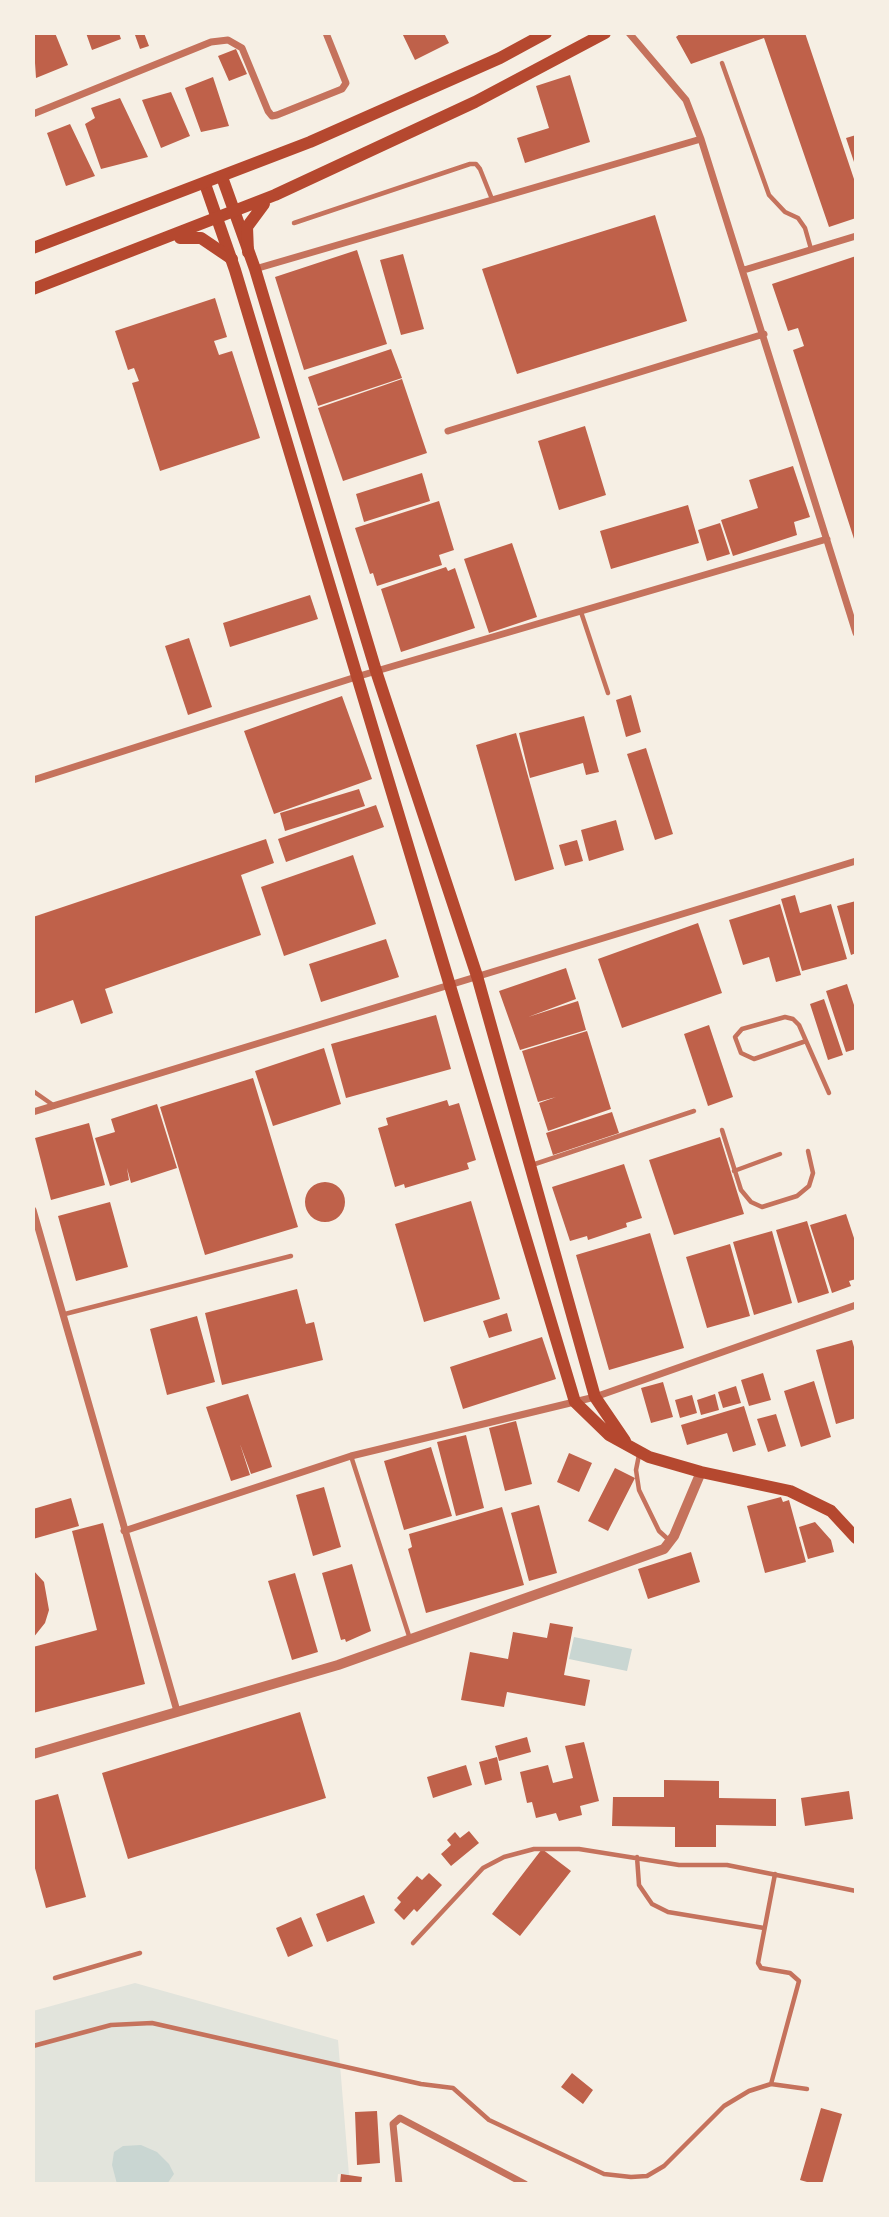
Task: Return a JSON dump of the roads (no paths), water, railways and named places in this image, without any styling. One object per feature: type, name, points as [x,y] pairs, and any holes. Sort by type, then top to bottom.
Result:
[{"type":"main road","points":[[33,248],[205,184],[421,94],[546,33]]},
{"type":"main road","points":[[33,289],[235,213],[475,102],[605,33]]},
{"type":"main road","points":[[222,177],[255,270],[376,671],[477,976],[595,1396],[628,1445]]},
{"type":"main road","points":[[205,184],[232,259],[356,677],[452,983],[575,1402],[609,1435],[640,1451],[701,1472],[790,1491],[831,1511],[856,1538]]},
{"type":"main road","points":[[248,252],[247,227],[253,215],[275,195]]},
{"type":"main road","points":[[153,242],[201,237],[232,259]]},
{"type":"street","points":[[33,114],[211,43],[228,40],[242,48],[268,111],[272,116],[277,115],[342,89],[346,83],[326,33]]},
{"type":"street","points":[[629,33],[686,100],[701,139],[856,633]]},
{"type":"street","points":[[255,270],[701,139]]},
{"type":"street","points":[[744,270],[856,236]]},
{"type":"street","points":[[448,431],[764,334]]},
{"type":"street","points":[[33,780],[356,677],[827,539]]},
{"type":"street","points":[[33,1112],[856,861]]},
{"type":"street","points":[[33,1210],[177,1711]]},
{"type":"street","points":[[124,1531],[351,1456],[595,1396],[856,1305]]},
{"type":"street","points":[[33,1754],[338,1665],[664,1549],[671,1542],[701,1472]]},
{"type":"street","points":[[399,2184],[393,2124],[400,2118],[526,2184]]},
{"type":"lane","points":[[722,63],[769,195],[785,212],[798,218],[805,228],[811,250]]},
{"type":"lane","points":[[294,223],[470,164],[476,164],[480,169],[492,199]]},
{"type":"lane","points":[[580,611],[608,693]]},
{"type":"lane","points":[[806,1041],[754,1059],[741,1053],[735,1037],[742,1029],[785,1017],[799,1025],[829,1093]]},
{"type":"lane","points":[[33,1091],[53,1105]]},
{"type":"lane","points":[[531,1165],[694,1111]]},
{"type":"lane","points":[[722,1130],[741,1190],[751,1202],[762,1208],[797,1196],[809,1186],[813,1173],[808,1151]]},
{"type":"lane","points":[[734,1171],[780,1154]]},
{"type":"lane","points":[[65,1314],[291,1256]]},
{"type":"lane","points":[[640,1451],[636,1470],[639,1490],[659,1531],[671,1542]]},
{"type":"lane","points":[[351,1456],[411,1639]]},
{"type":"lane","points":[[413,1943],[483,1868],[503,1857],[534,1849],[553,1848],[637,1857],[679,1865],[727,1865],[856,1891]]},
{"type":"lane","points":[[637,1857],[639,1885],[652,1904],[668,1912],[764,1928]]},
{"type":"lane","points":[[771,2084],[799,1981],[790,1973],[761,1968],[758,1963],[775,1874]]},
{"type":"lane","points":[[55,1978],[140,1953]]},
{"type":"lane","points":[[33,2046],[111,2025],[152,2023],[421,2084],[453,2088],[489,2120],[604,2174],[631,2178],[647,2176],[664,2166],[724,2106],[749,2091],[771,2084],[807,2089]]}]
